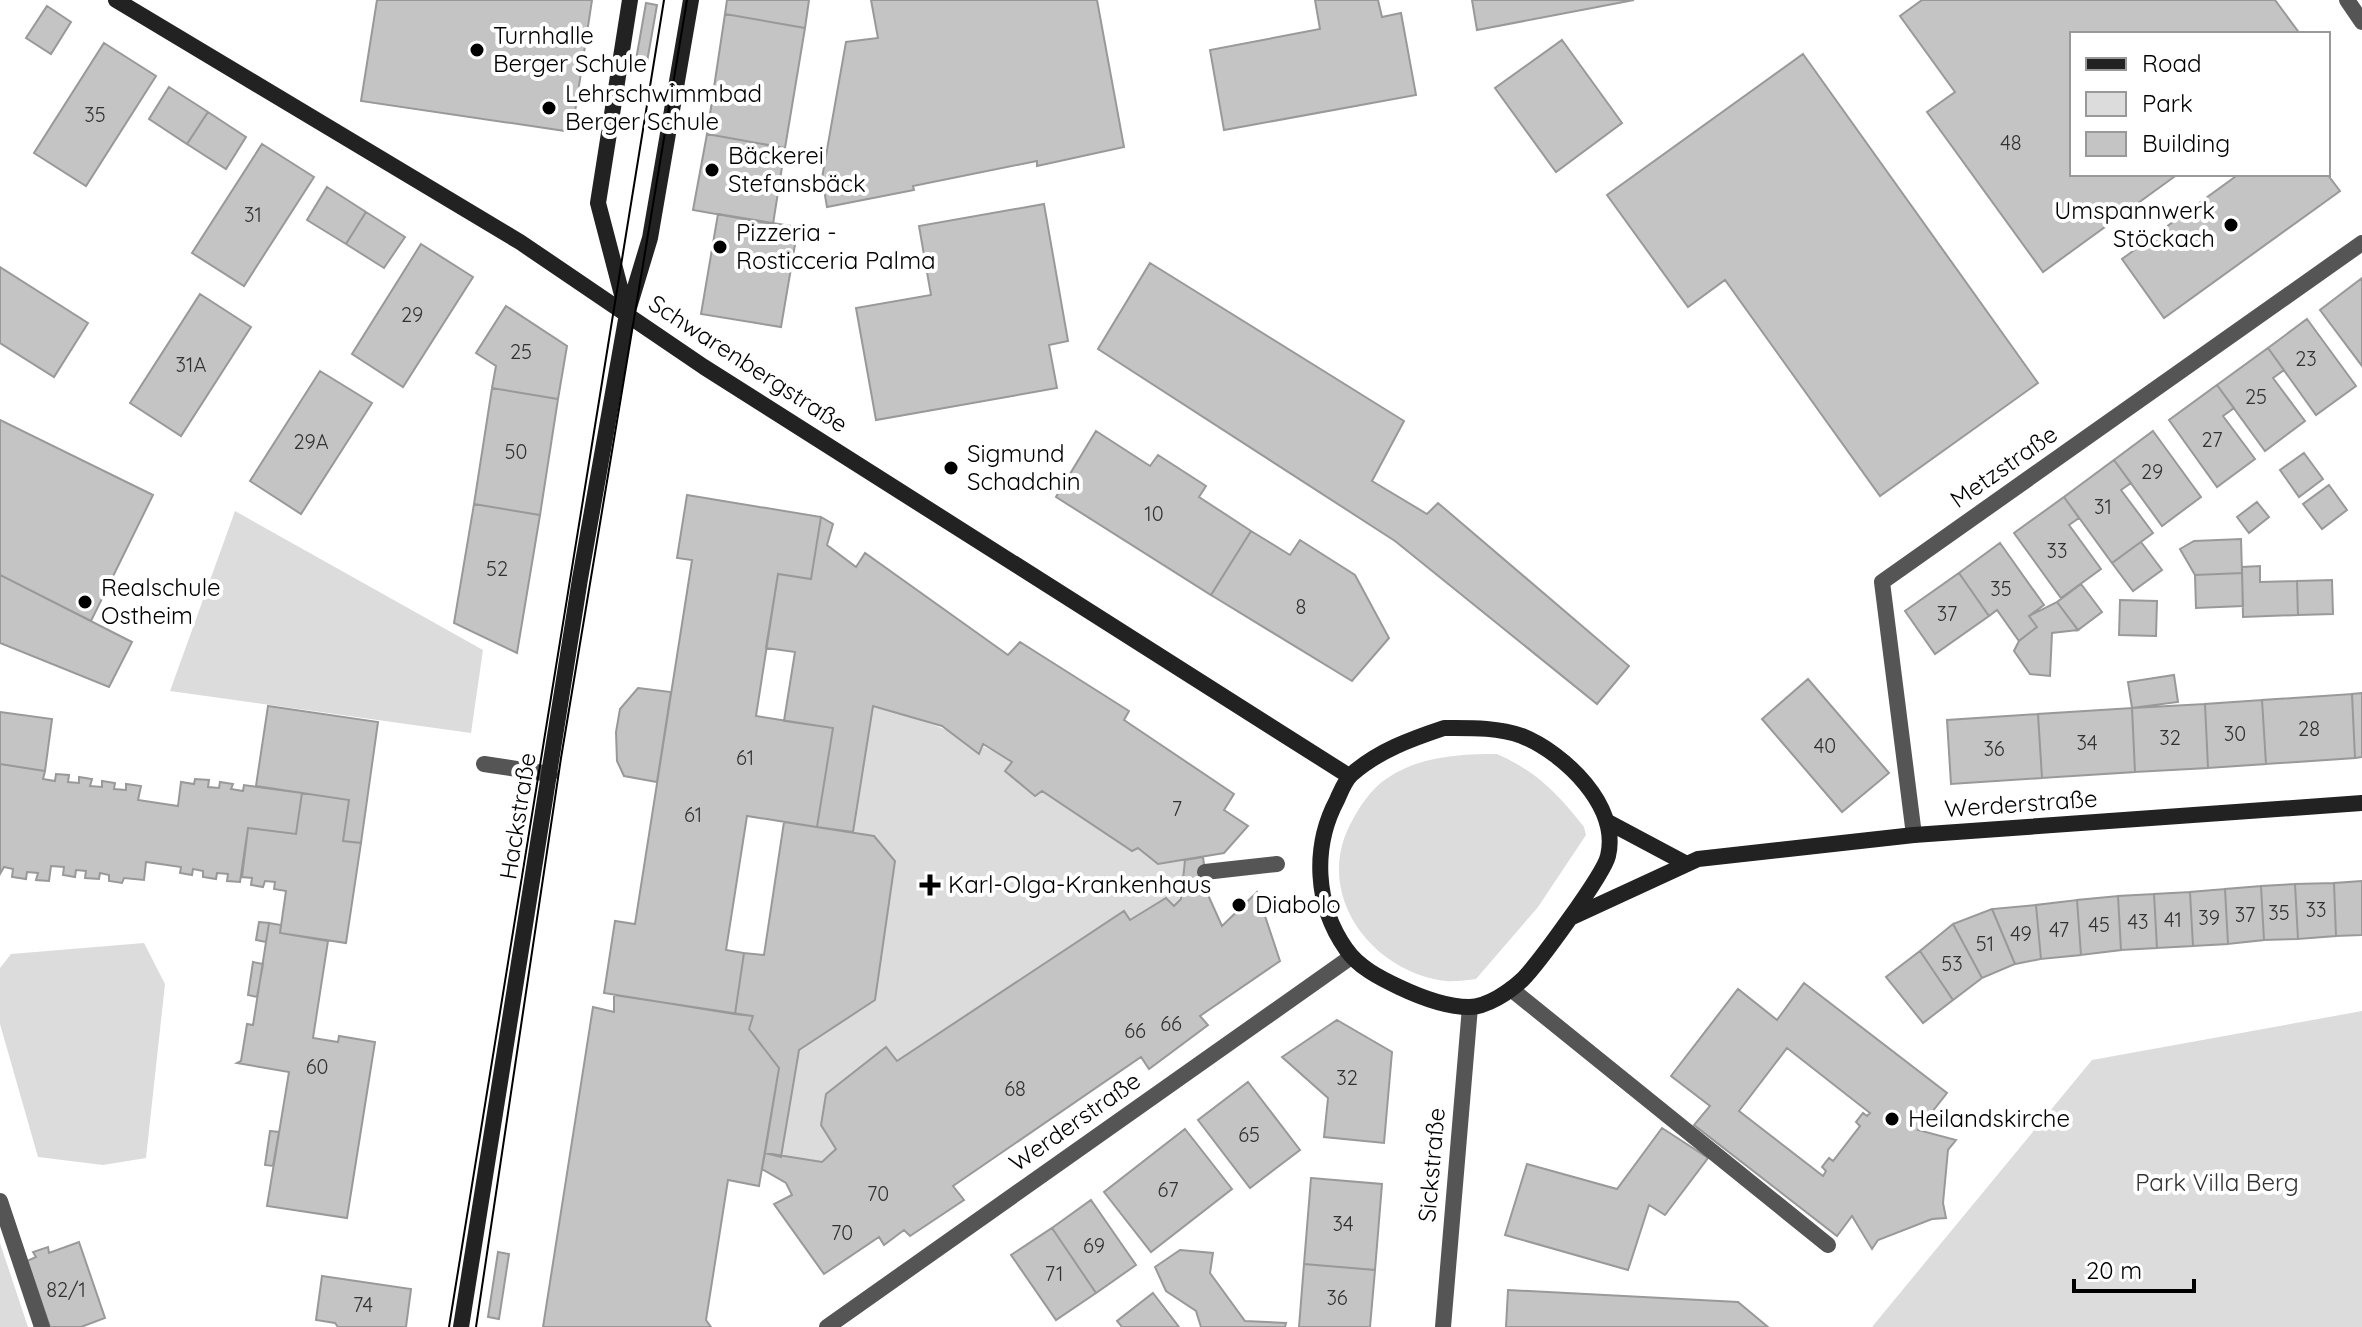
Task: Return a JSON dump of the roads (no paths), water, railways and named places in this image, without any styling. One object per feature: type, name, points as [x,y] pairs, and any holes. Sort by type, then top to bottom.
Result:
[{"type":"street","name":"Schwarenbergstraße","points":[[116,0],[520,242],[704,367],[1349,776]]},
{"type":"street","name":"Hackstraße","points":[[627,314],[598,203],[630,0]]},
{"type":"street","name":"Hackstraße","points":[[461,1327],[627,314],[650,238],[691,0]]},
{"type":"street","points":[[2347,0],[2362,22]]},
{"type":"street","name":"Metzstraße","points":[[1914,835],[1882,582],[2362,243]]},
{"type":"street","points":[[1444,728],[1483,728],[1521,736],[1546,751],[1576,776],[1598,802],[1608,822],[1608,857],[1570,918],[1523,979],[1511,989],[1470,1007],[1423,999],[1381,978],[1351,957],[1334,932],[1326,910],[1320,865],[1325,821],[1349,776],[1377,756],[1444,728]]},
{"type":"street","points":[[484,764],[550,774]]},
{"type":"street","name":"Werderstraße","points":[[1570,918],[1685,863],[1914,835],[2362,803]]},
{"type":"street","points":[[1608,822],[1685,863]]},
{"type":"street","points":[[1205,872],[1277,864]]},
{"type":"street","name":"Werderstraße","points":[[827,1327],[1351,957]]},
{"type":"street","points":[[1511,989],[1828,1245]]},
{"type":"street","name":"Sickstraße","points":[[1443,1327],[1470,1007]]},
{"type":"street","points":[[0,1201],[42,1327]]},
{"type":"tram line","points":[[449,1327],[664,0]]},
{"type":"tram line","points":[[476,1327],[561,758],[687,0]]},
{"type":"place","name":"Turnhalle Berger Schule","points":[[477,50]]},
{"type":"place","name":"Lehrschwimmbad Berger Schule","points":[[549,108]]},
{"type":"place","name":"Bäckerei Stefansbäck","points":[[712,170]]},
{"type":"place","name":"Umspannwerk Stöckach","points":[[2231,225]]},
{"type":"place","name":"Pizzeria - Rosticceria Palma","points":[[720,247]]},
{"type":"place","name":"Sigmund Schadchin","points":[[951,468]]},
{"type":"place","name":"Realschule Ostheim","points":[[85,602]]},
{"type":"place","name":"Karl-Olga-Krankenhaus","points":[[930,885]]},
{"type":"place","name":"Diabolo","points":[[1239,905]]},
{"type":"place","name":"Heilandskirche","points":[[1892,1119]]},
{"type":"park label","name":"Park Villa Berg","points":[[2217,1183]]}]
